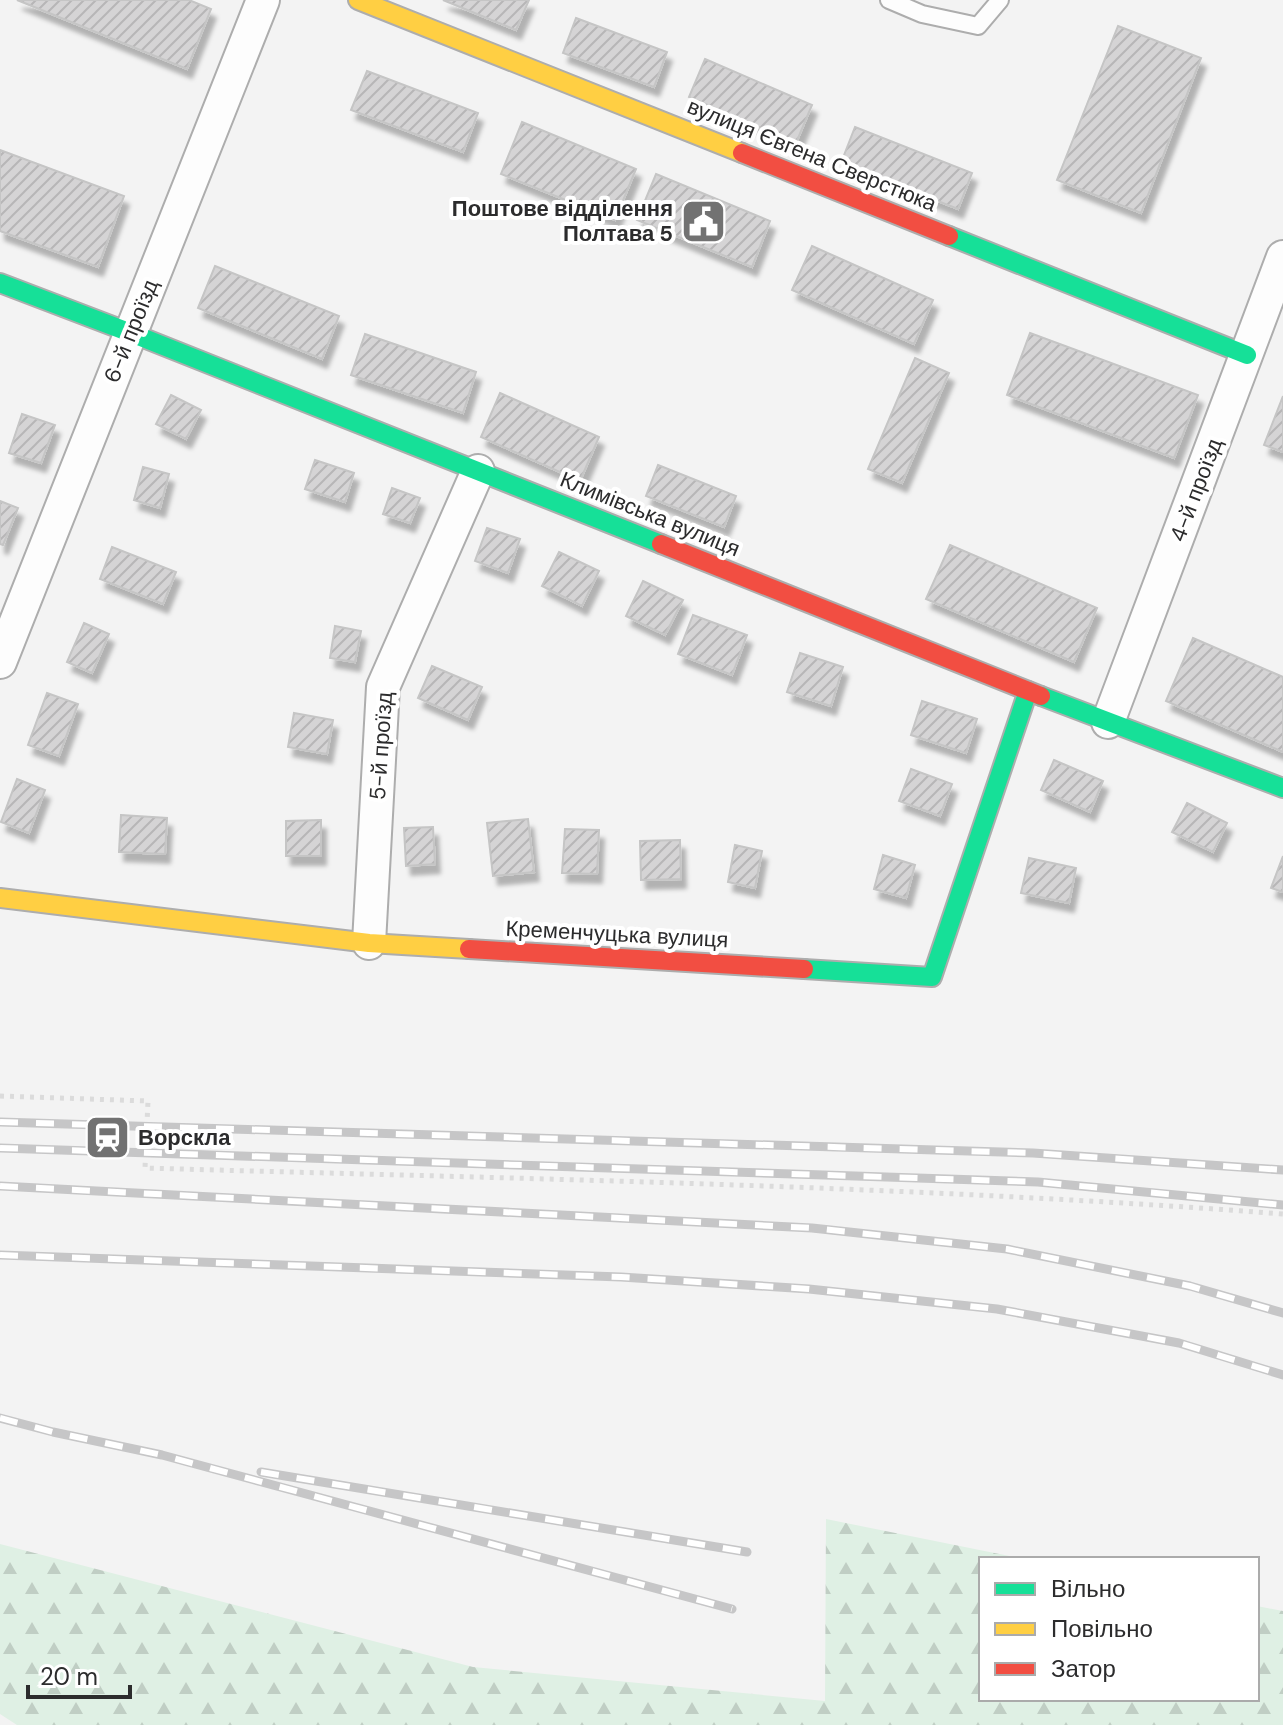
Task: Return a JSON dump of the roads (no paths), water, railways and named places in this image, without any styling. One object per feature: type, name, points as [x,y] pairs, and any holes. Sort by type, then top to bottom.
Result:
[{"type":"street","name":"6-й проїзд","points":[[0,662],[263,0]]},
{"type":"street","name":"вулиця Євгена Сверстюка","points":[[358,0],[1247,355]]},
{"type":"street","name":"4-й проїзд","points":[[1108,722],[1283,257]]},
{"type":"street","name":"Климівська вулиця","points":[[0,283],[1028,691],[1283,788]]},
{"type":"street","name":"5-й проїзд","points":[[369,943],[383,687],[478,471]]},
{"type":"street","name":"Кременчуцька вулиця","points":[[0,898],[369,943],[932,977],[1028,691]]},
{"type":"lane","points":[[889,0],[922,14],[978,26],[1000,0]]},
{"type":"railway","points":[[0,1122],[1033,1153],[1283,1170]]},
{"type":"railway","points":[[0,1148],[1038,1182],[1283,1205]]},
{"type":"railway","points":[[0,1186],[812,1228],[1007,1249],[1190,1286],[1283,1313]]},
{"type":"railway","points":[[0,1255],[621,1277],[809,1289],[997,1309],[1179,1343],[1283,1375]]},
{"type":"railway","points":[[0,1418],[162,1455],[732,1609]]},
{"type":"railway","points":[[261,1472],[747,1552]]},
{"type":"place","name":"Поштове відділення Полтава 5","points":[[704,221]]},
{"type":"place","name":"Ворскла","points":[[107,1137]]}]
